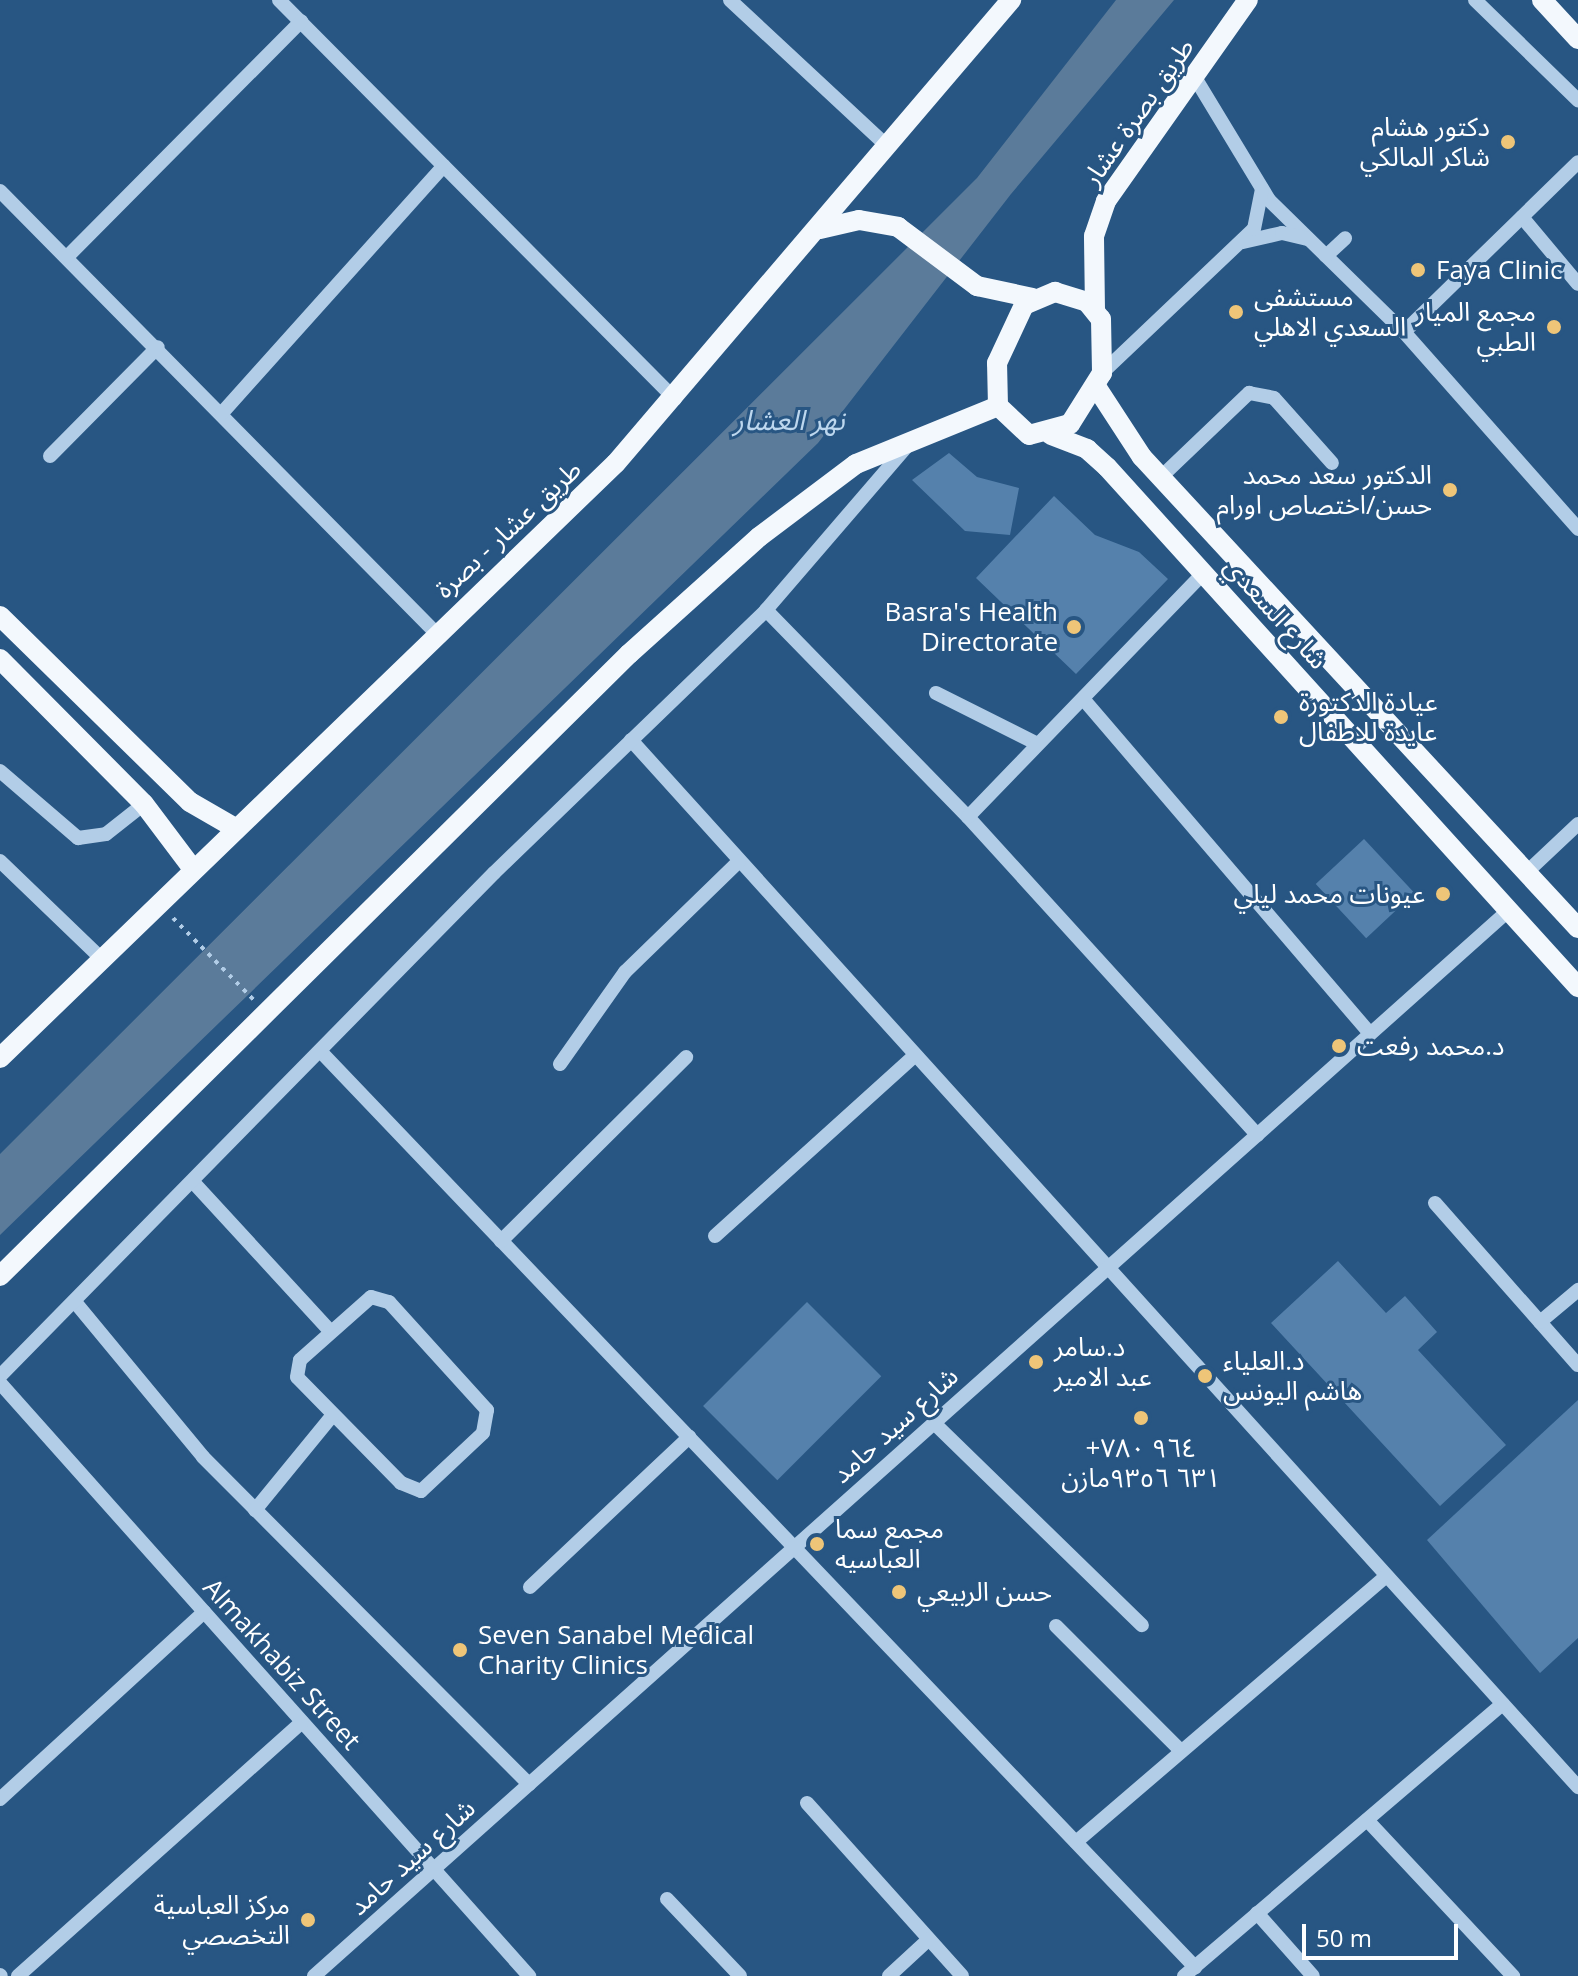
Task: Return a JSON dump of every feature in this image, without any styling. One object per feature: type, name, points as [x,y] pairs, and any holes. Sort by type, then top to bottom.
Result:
[{"type":"main road","name":"طريق عشار - بصرة","points":[[0,1058],[675,399],[1011,0]]},
{"type":"main road","name":"طريق بصرة عشار","points":[[1095,310],[1094,236],[1106,201],[1248,0]]},
{"type":"main road","points":[[1542,0],[1578,39]]},
{"type":"main road","points":[[820,229],[879,221],[916,236],[965,278],[1033,298],[1067,293],[1095,310],[1104,329],[1100,380],[1081,414],[1051,435],[1019,430],[998,406],[1001,347],[1033,298]]},
{"type":"main road","name":"شارع السعدي","points":[[1100,380],[1161,477],[1578,928]]},
{"type":"main road","points":[[0,1276],[629,654],[825,484],[915,436],[998,406]]},
{"type":"main road","name":"شارع السعدي","points":[[1051,435],[1098,457],[1578,987]]},
{"type":"main road","points":[[0,616],[190,802],[235,828]]},
{"type":"main road","points":[[0,659],[144,804],[193,869]]},
{"type":"street","points":[[279,0],[675,399]]},
{"type":"street","points":[[730,0],[888,147]]},
{"type":"street","points":[[1475,0],[1578,100]]},
{"type":"street","points":[[68,256],[301,21]]},
{"type":"street","points":[[1194,76],[1262,188],[1404,332],[1578,529]]},
{"type":"street","points":[[1404,332],[1578,162]]},
{"type":"street","points":[[222,413],[444,166]]},
{"type":"street","points":[[1100,380],[1239,244],[1259,216],[1262,188]]},
{"type":"street","points":[[0,191],[158,347],[436,633]]},
{"type":"street","points":[[1522,217],[1578,284]]},
{"type":"street","points":[[1239,244],[1282,233],[1310,240]]},
{"type":"street","points":[[1326,256],[1345,238]]},
{"type":"street","points":[[50,456],[158,347]]},
{"type":"street","points":[[1161,477],[1249,393],[1274,398],[1332,463]]},
{"type":"street","points":[[0,1376],[323,1054],[631,740],[766,610],[915,436]]},
{"type":"street","points":[[968,817],[1036,743],[1085,701],[1205,572]]},
{"type":"street","points":[[766,610],[968,817],[1257,1135]]},
{"type":"street","points":[[936,693],[1036,743]]},
{"type":"street","points":[[1085,701],[1370,1033]]},
{"type":"street","points":[[631,740],[1578,1787]]},
{"type":"street","points":[[0,771],[78,838],[106,834],[144,804]]},
{"type":"street","points":[[1527,872],[1578,824]]},
{"type":"street","points":[[0,861],[102,959]]},
{"type":"street","points":[[560,1064],[625,972],[739,861]]},
{"type":"street","name":"شارع سيد حامد","points":[[318,1975],[1509,910]]},
{"type":"street","points":[[323,1054],[1076,1842],[1190,1971],[1503,1704]]},
{"type":"street","points":[[715,1236],[915,1055]]},
{"type":"street","points":[[501,1241],[686,1057]]},
{"type":"street","points":[[194,1183],[329,1330]]},
{"type":"street","points":[[1435,1203],[1578,1365]]},
{"type":"street","points":[[1540,1322],[1578,1290]]},
{"type":"street","points":[[362,1300],[389,1302],[489,1418],[483,1433],[421,1491],[406,1488],[332,1416],[296,1371],[329,1330],[362,1300]]},
{"type":"street","points":[[75,1302],[255,1510],[529,1784]]},
{"type":"street","name":"Almakhabiz Street","points":[[0,1383],[529,1976]]},
{"type":"street","points":[[255,1510],[332,1416]]},
{"type":"street","points":[[934,1423],[1142,1625]]},
{"type":"street","points":[[530,1587],[689,1437]]},
{"type":"street","points":[[1076,1842],[1386,1576]]},
{"type":"street","points":[[0,1799],[204,1612]]},
{"type":"street","points":[[1056,1626],[1181,1751]]},
{"type":"street","points":[[18,1976],[302,1722]]},
{"type":"street","points":[[807,1803],[962,1976]]},
{"type":"street","points":[[1367,1820],[1513,1976]]},
{"type":"street","points":[[667,1899],[740,1976]]},
{"type":"street","points":[[1257,1913],[1313,1976]]},
{"type":"street","points":[[889,1976],[929,1939]]},
{"type":"path","points":[[170,915],[250,997]]},
{"type":"water","name":"نهر العشار","points":[[1116,0],[1174,0],[1011,194],[818,443],[0,1235],[0,1154],[977,178]]},
{"type":"building","points":[[949,453],[977,477],[1019,488],[1010,535],[965,531],[912,480]]},
{"type":"building","name":"Basra's Health Directorate","points":[[1054,496],[1095,535],[1139,552],[1168,579],[1076,674],[976,578]]},
{"type":"building","points":[[1364,839],[1414,893],[1366,938],[1316,884]]},
{"type":"building","points":[[1338,1261],[1386,1313],[1405,1296],[1437,1332],[1418,1350],[1506,1445],[1440,1506],[1271,1323]]},
{"type":"building","points":[[807,1302],[881,1376],[777,1480],[703,1406]]},
{"type":"building","points":[[1578,1400],[1578,1638],[1540,1673],[1427,1540]]},
{"type":"place","name":"دكتور هشام شاكر المالكي","points":[[1508,142]]},
{"type":"place","name":"Faya Clinic","points":[[1418,270]]},
{"type":"place","name":"مستشفى السعدي الاهلي","points":[[1236,312]]},
{"type":"place","name":"مجمع الميار الطبي","points":[[1554,327]]},
{"type":"place","name":"الدكتور سعد محمد حسن/اختصاص اورام","points":[[1450,490]]},
{"type":"place","name":"Basra's Health Directorate","points":[[1074,627]]},
{"type":"place","name":"عيادة الدكتورة عايدة للاطفال","points":[[1281,717]]},
{"type":"place","name":"عيونات محمد ليلي","points":[[1443,894]]},
{"type":"place","name":"د.محمد رفعت","points":[[1339,1046]]},
{"type":"place","name":"د.سامر عبد الامير","points":[[1036,1362]]},
{"type":"place","name":"د.العلياء هاشم اليونس","points":[[1205,1376]]},
{"type":"place","name":"+٩٦٤ ٧٨٠ ٦٣١ ٩٣٥٦مازن","points":[[1141,1418]]},
{"type":"place","name":"مجمع سما العباسيه","points":[[817,1544]]},
{"type":"place","name":"حسن الربيعي","points":[[899,1592]]},
{"type":"place","name":"Seven Sanabel Medical Charity Clinics","points":[[460,1650]]},
{"type":"place","name":"مركز العباسية التخصصي","points":[[308,1920]]}]
